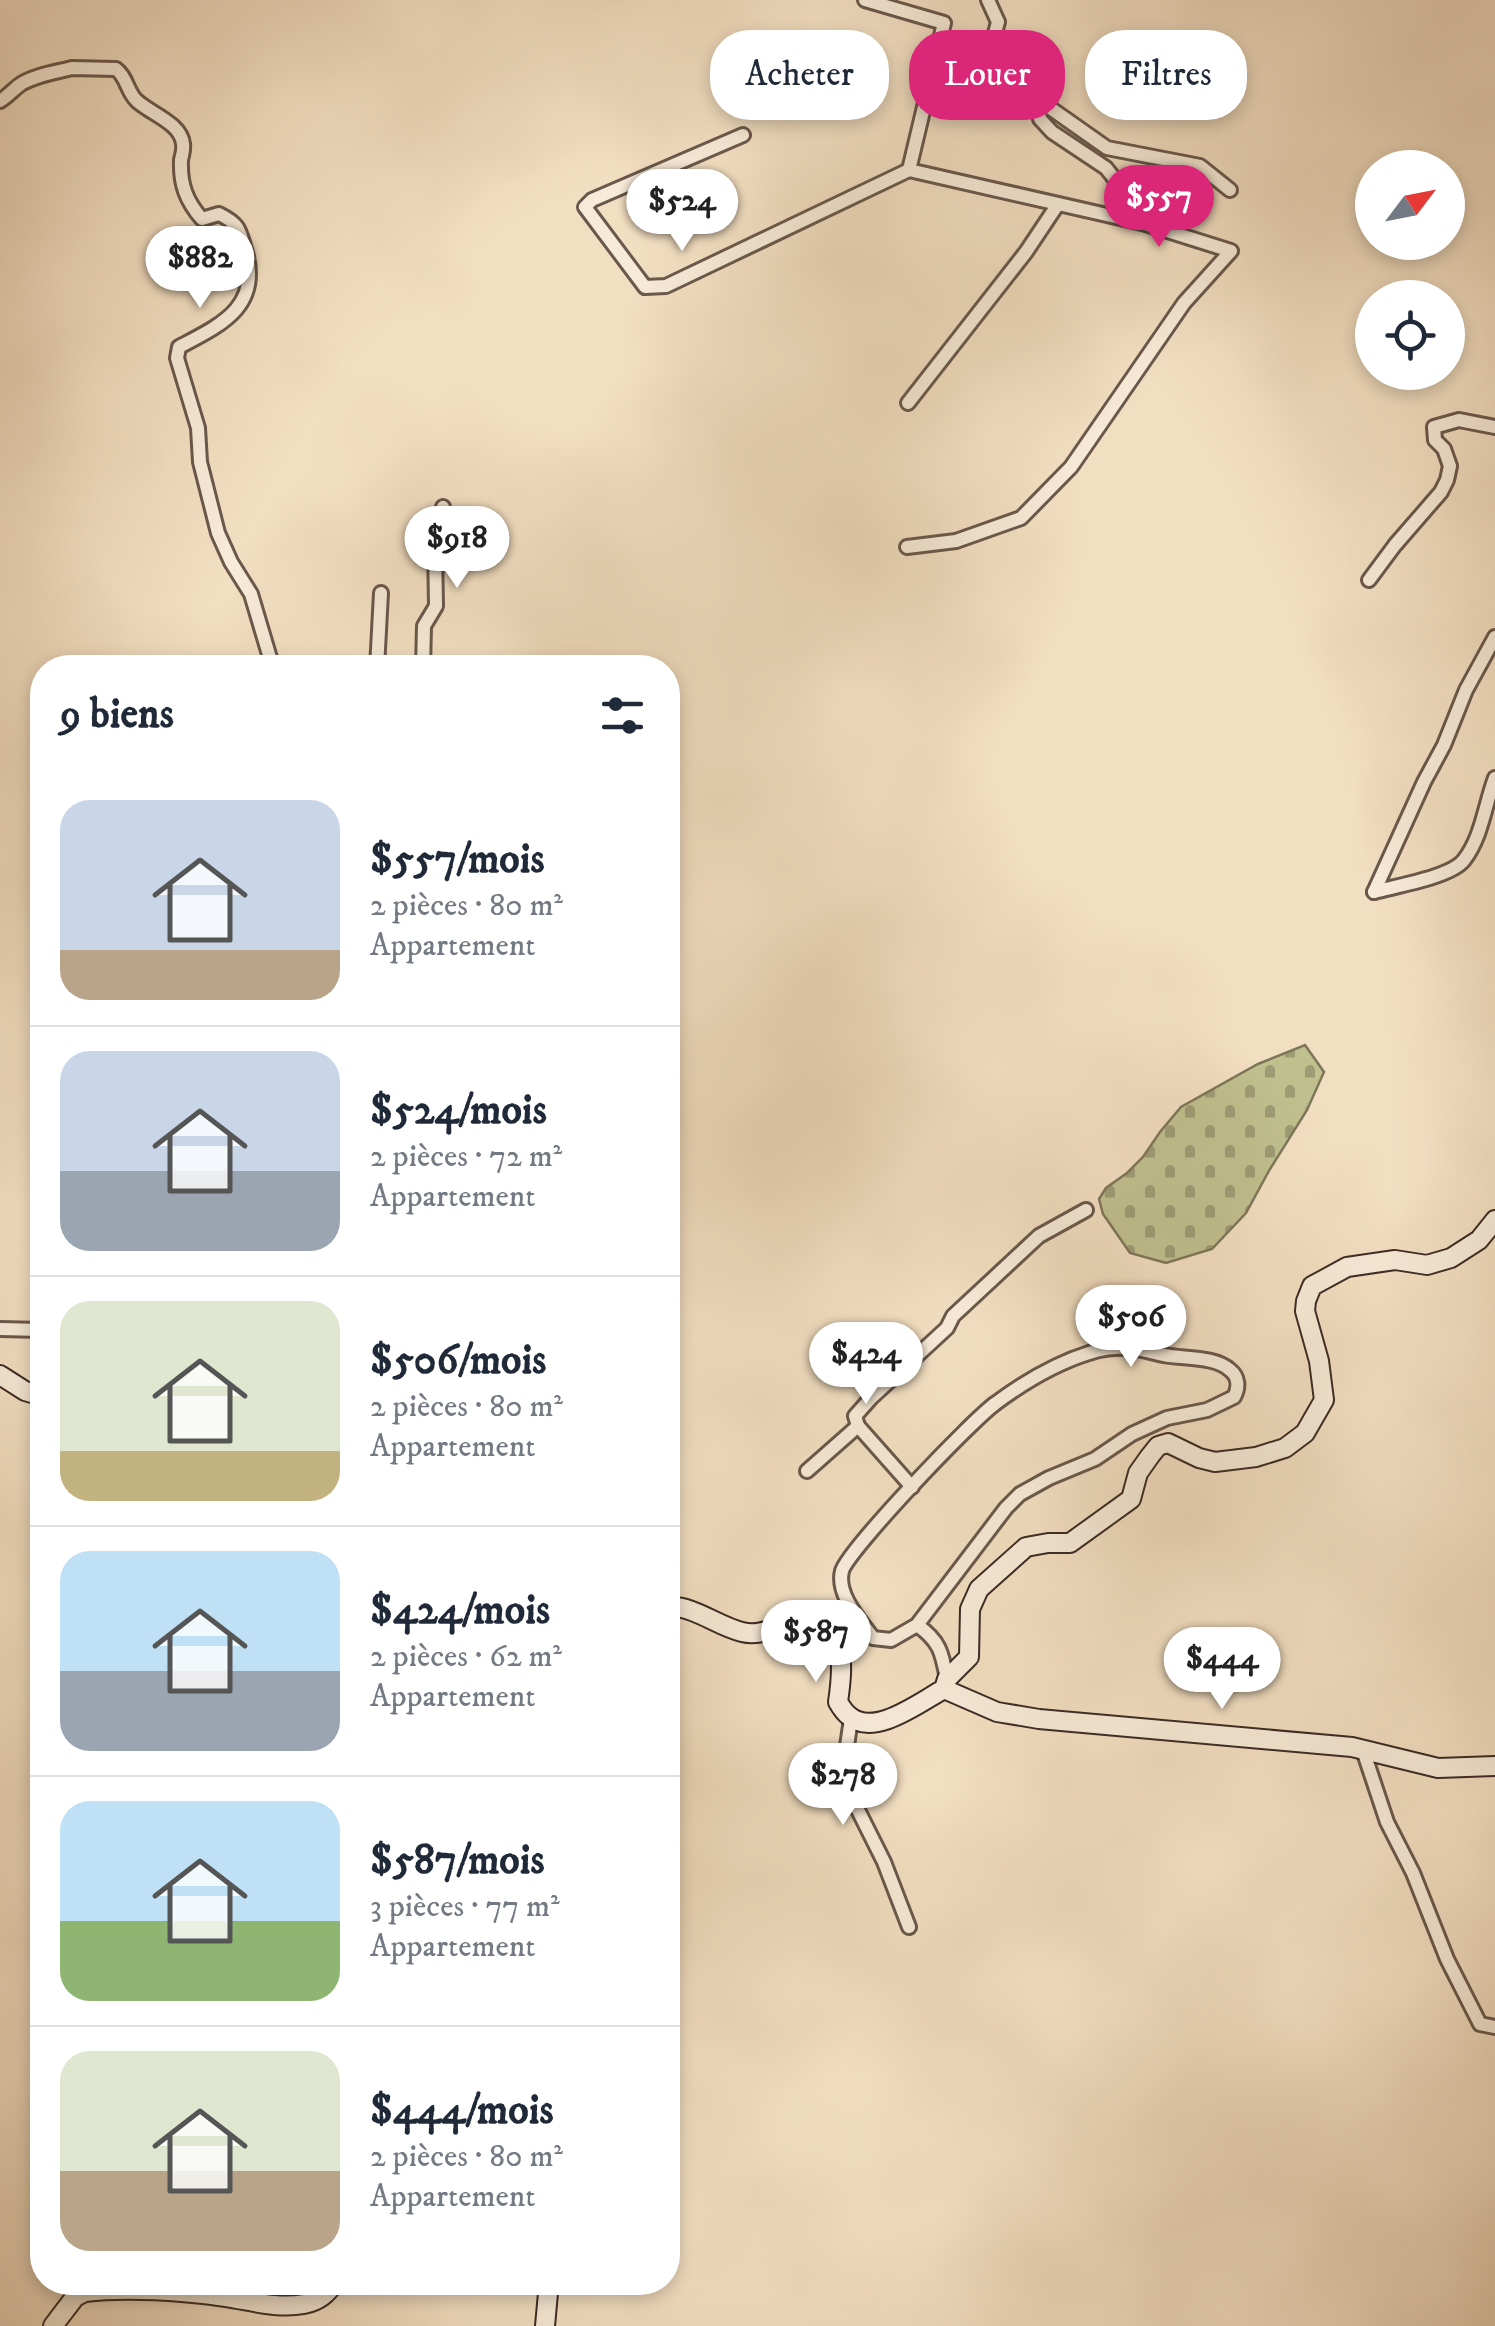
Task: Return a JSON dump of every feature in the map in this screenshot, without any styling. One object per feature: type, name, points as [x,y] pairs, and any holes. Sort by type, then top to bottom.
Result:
[{"type":"street","points":[[865,0],[944,22],[909,170]]},
{"type":"street","points":[[988,0],[998,22],[996,30]]},
{"type":"street","points":[[0,101],[22,83],[48,74],[72,68],[116,68],[122,72],[134,99],[175,128],[183,144],[181,182],[188,201],[202,219],[219,214],[234,221],[240,229],[251,268],[241,307],[222,323],[179,347],[177,358],[198,428],[200,462],[218,532],[251,594],[269,655]]},
{"type":"street","points":[[1065,118],[1107,148],[1200,166],[1230,190]]},
{"type":"street","points":[[1041,120],[1052,132],[1106,168],[1129,197],[1142,223]]},
{"type":"street","points":[[742,135],[592,200],[585,207],[645,287],[666,286],[909,170],[1142,223],[1231,251],[1184,303],[1071,467],[1022,518],[956,541],[907,547]]},
{"type":"street","points":[[908,403],[1026,252],[1058,204]]},
{"type":"street","points":[[1369,580],[1448,480],[1450,466],[1444,448],[1435,440],[1434,427],[1458,420],[1495,428]]},
{"type":"street","points":[[423,655],[424,626],[436,606],[436,546],[444,507]]},
{"type":"street","points":[[378,655],[381,593]]},
{"type":"street","points":[[1495,637],[1466,690],[1374,892],[1463,863],[1478,833],[1495,778]]},
{"type":"street","points":[[912,1487],[858,1426],[856,1416],[947,1328],[953,1316],[1039,1236],[1086,1210]]},
{"type":"street","points":[[680,1606],[756,1635],[794,1622],[823,1626],[842,1652],[838,1702],[851,1718],[884,1722],[945,1684],[969,1657],[970,1609],[980,1588],[1026,1547],[1070,1543],[1131,1499],[1138,1472],[1158,1446],[1168,1443],[1215,1462],[1256,1457],[1285,1448],[1306,1433],[1324,1400],[1319,1362],[1305,1311],[1312,1286],[1347,1267],[1394,1260],[1427,1266],[1451,1258],[1479,1240],[1495,1220]]},
{"type":"street","points":[[0,1329],[30,1330]]},
{"type":"street","points":[[1128,1348],[1228,1367],[1236,1376],[1238,1389],[1234,1397],[1207,1410],[1167,1418],[1132,1434],[1095,1459],[1020,1494],[917,1625],[891,1640],[873,1638],[844,1593],[842,1572],[855,1551],[912,1487],[994,1404],[1046,1372],[1092,1352],[1128,1348]]},
{"type":"street","points":[[0,1375],[30,1393]]},
{"type":"street","points":[[807,1471],[858,1426]]},
{"type":"street","points":[[917,1625],[932,1635],[938,1645],[945,1684]]},
{"type":"street","points":[[945,1684],[997,1712],[1025,1717],[1364,1750],[1438,1768],[1495,1766]]},
{"type":"street","points":[[851,1718],[847,1746],[853,1800],[884,1862],[909,1928]]},
{"type":"street","points":[[1364,1750],[1387,1822],[1413,1873],[1446,1959],[1480,2024],[1495,2027]]},
{"type":"street","points":[[53,2326],[80,2295]]},
{"type":"street","points":[[202,2295],[302,2305],[325,2295]]},
{"type":"street","points":[[254,2295],[263,2304]]},
{"type":"street","points":[[544,2326],[548,2295]]},
{"type":"green space","points":[[1305,1045],[1324,1072],[1307,1110],[1246,1213],[1212,1249],[1166,1263],[1130,1253],[1103,1214],[1099,1199],[1106,1188],[1143,1157],[1181,1107],[1258,1064]]}]
